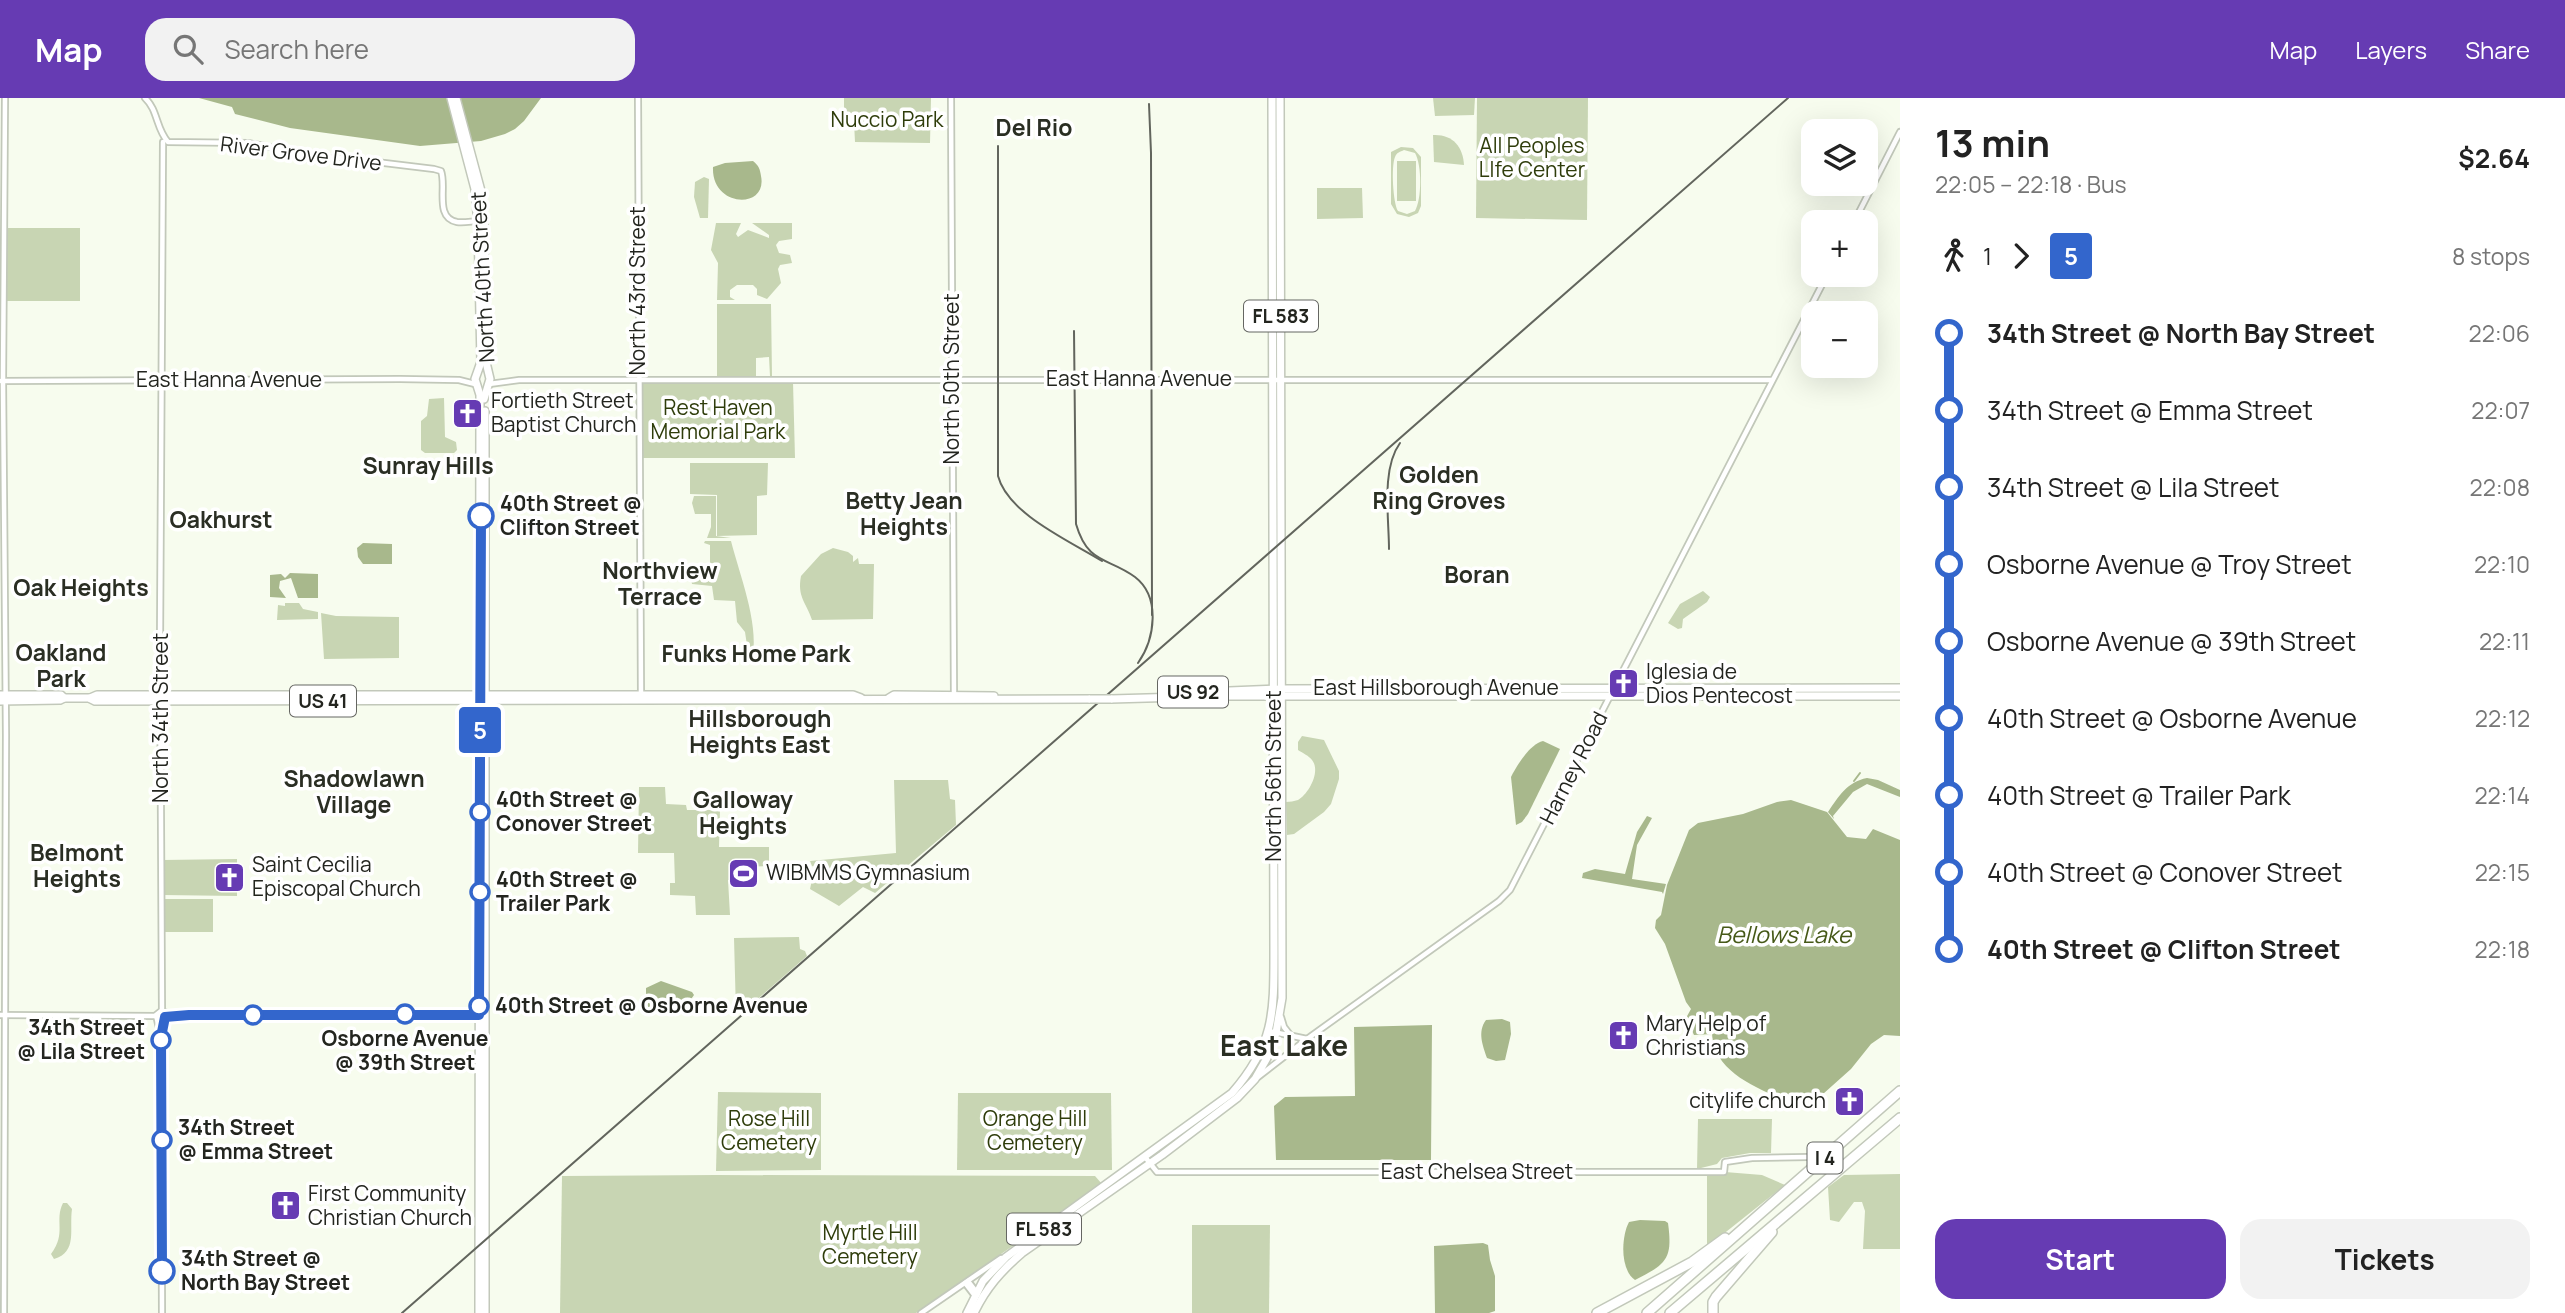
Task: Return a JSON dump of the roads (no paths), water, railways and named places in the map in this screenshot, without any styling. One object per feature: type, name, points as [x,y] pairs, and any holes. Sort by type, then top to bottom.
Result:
[{"type":"highway","name":"I 4","points":[[1647,1313],[1899,1091]]},
{"type":"highway","name":"I 4","points":[[1670,1313],[1900,1118]]},
{"type":"highway","points":[[1703,1313],[1798,1204]]},
{"type":"highway","points":[[1597,1313],[1692,1262],[1750,1223]]},
{"type":"highway","points":[[1713,1313],[1716,1297]]},
{"type":"main road","name":"North 40th Street","points":[[450,98],[481,191],[481,362],[476,380],[480,395],[484,890],[479,1313]]},
{"type":"main road","name":"North 40th Street","points":[[456,98],[468,151]]},
{"type":"main road","name":"North 56th Street","points":[[967,1313],[992,1269],[1031,1238],[1147,1160],[1166,1152],[1225,1108],[1255,1079],[1281,1014],[1276,148],[1272,98]]},
{"type":"main road","name":"North 56th Street","points":[[1276,148],[1280,98]]},
{"type":"main road","name":"North 40th Street","points":[[481,221],[485,366],[489,381],[484,396],[480,873],[484,890],[482,1015],[485,1313]]},
{"type":"main road","points":[[480,317],[485,329]]},
{"type":"main road","points":[[483,372],[489,381],[483,388],[476,380],[483,372]]},
{"type":"main road","points":[[1278,673],[1298,693],[1278,713],[1258,693],[1278,673]]},
{"type":"main road","name":"East Hillsborough Avenue","points":[[1298,693],[1395,696],[1613,692],[1631,688],[1900,688]]},
{"type":"main road","name":"East Hillsborough Avenue","points":[[2,698],[61,695],[64,698],[89,698],[95,701],[161,698],[367,698],[411,695],[631,701],[643,697],[773,701],[827,695],[853,695],[860,698],[889,698],[894,695],[955,698],[1258,693],[1613,692]]},
{"type":"main road","name":"US 92","points":[[1613,692],[1715,696],[1900,696]]},
{"type":"main road","name":"East Hillsborough Avenue","points":[[161,698],[307,701],[332,695],[400,701],[643,697],[856,701],[860,698]]},
{"type":"main road","points":[[400,701],[411,695]]},
{"type":"main road","points":[[1356,696],[1370,699],[1377,704],[1383,699],[1395,696]]},
{"type":"main road","name":"North 56th Street","points":[[977,1295],[1022,1253],[1232,1093],[1258,1059],[1273,1032],[1278,713]]},
{"type":"main road","points":[[1044,1237],[1045,1231],[1072,1209]]},
{"type":"main road","name":"FL 583","points":[[974,1313],[977,1295]]},
{"type":"street","points":[[5,98],[1,381],[5,1313]]},
{"type":"street","name":"River Grove Drive","points":[[145,98],[153,106],[163,137],[171,142],[248,143],[309,159],[343,158],[441,171],[444,213],[453,221],[481,221]]},
{"type":"street","name":"North 43rd Street","points":[[638,98],[638,380],[643,697]]},
{"type":"street","name":"North 50th Street","points":[[951,98],[955,698]]},
{"type":"street","points":[[1860,210],[1900,132]]},
{"type":"street","name":"North 34th Street","points":[[162,1313],[163,142]]},
{"type":"street","name":"Harney Road","points":[[1255,1079],[1506,895],[1514,884],[1821,287]]},
{"type":"street","name":"East Hanna Avenue","points":[[1,381],[476,380]]},
{"type":"street","name":"East Hanna Avenue","points":[[489,381],[1772,380]]},
{"type":"street","points":[[1621,675],[1623,682],[1631,688]]},
{"type":"street","points":[[1281,1014],[1284,1027],[1292,1037]]},
{"type":"street","points":[[3,1015],[482,1015]]},
{"type":"street","points":[[1273,1032],[1307,1039]]},
{"type":"street","points":[[1166,1152],[1158,1164],[1161,1170],[1167,1172]]},
{"type":"street","name":"East Chelsea Street","points":[[1147,1160],[1157,1171],[1167,1172],[1724,1172],[1725,1162],[1752,1158],[1808,1157]]},
{"type":"street","points":[[921,1313],[1031,1238]]},
{"type":"street","points":[[966,1282],[977,1295]]},
{"type":"water","points":[[199,98],[541,98],[524,121],[505,134],[481,141],[420,146],[290,128],[235,114],[232,107]]},
{"type":"water","points":[[753,161],[761,176],[761,187],[756,195],[739,200],[729,197],[715,181],[713,167],[725,163]]},
{"type":"water","points":[[363,543],[392,544],[392,564],[363,564],[358,557],[357,548]]},
{"type":"water","points":[[290,573],[318,574],[318,598],[298,598],[291,578],[280,581],[279,588],[286,598],[270,597],[270,575],[281,574],[285,578]]},
{"type":"water","points":[[1543,741],[1560,749],[1528,814],[1516,825],[1511,777],[1520,761]]},
{"type":"water","points":[[1867,778],[1900,790],[1900,797],[1867,784],[1853,792],[1833,816],[1834,819],[1828,812],[1840,795],[1849,786]]},
{"type":"water","name":"Bellows Lake","points":[[1791,800],[1827,812],[1847,837],[1866,839],[1873,829],[1900,840],[1900,1036],[1884,1035],[1871,1044],[1851,1069],[1823,1094],[1792,1103],[1740,1078],[1729,1069],[1715,1048],[1712,1034],[1694,1035],[1686,1018],[1691,1009],[1665,944],[1655,928],[1656,920],[1661,915],[1667,885],[1689,830],[1698,823]]},
{"type":"water","points":[[1647,816],[1652,818],[1637,845],[1632,879],[1666,884],[1663,894],[1582,878],[1583,873],[1595,869],[1625,874],[1637,832]]},
{"type":"water","points":[[661,981],[694,995],[679,1007],[646,1009],[646,988]]},
{"type":"water","points":[[1502,1019],[1510,1022],[1511,1034],[1505,1060],[1496,1061],[1487,1058],[1482,1029],[1486,1020]]},
{"type":"water","points":[[1432,1025],[1431,1160],[1276,1160],[1274,1106],[1285,1097],[1355,1096],[1354,1027]]},
{"type":"water","points":[[1640,1220],[1668,1223],[1669,1245],[1668,1253],[1660,1265],[1635,1280],[1624,1261],[1623,1244],[1629,1222]]},
{"type":"water","points":[[1488,1245],[1495,1276],[1495,1311],[1435,1313],[1434,1246]]},
{"type":"waterway","points":[[1854,781],[1860,773]]},
{"type":"railway","points":[[402,1313],[1788,98]]},
{"type":"railway","points":[[1149,104],[1152,615]]},
{"type":"railway","points":[[998,146],[998,476],[1004,490],[1027,514],[1102,561]]},
{"type":"railway","points":[[1074,331],[1076,524],[1086,547],[1093,554],[1135,577],[1149,596],[1153,618],[1151,631],[1138,663]]},
{"type":"railway","points":[[1389,549],[1388,480],[1390,466],[1400,443]]},
{"type":"place","name":"Fortieth Street Baptist Church","points":[[468,413]]},
{"type":"place","name":"40th Street @ Clifton Street","points":[[481,516]]},
{"type":"place","name":"Iglesia de Dios Pentecost","points":[[1623,684]]},
{"type":"place","name":"40th Street @ Conover Street","points":[[480,812]]},
{"type":"place","name":"WIBMMS Gymnasium","points":[[743,873]]},
{"type":"place","name":"Saint Cecilia Episcopal Church","points":[[229,877]]},
{"type":"place","name":"40th Street @ Trailer Park","points":[[480,892]]},
{"type":"place","name":"40th Street @ Osborne Avenue","points":[[479,1006]]},
{"type":"place","name":"Osborne Avenue @ 39th Street","points":[[405,1014]]},
{"type":"place","name":"Mary Help of Christians","points":[[1623,1036]]},
{"type":"place","name":"34th Street @ Lila Street","points":[[161,1040]]},
{"type":"place","name":"citylife church","points":[[1849,1101]]},
{"type":"place","name":"34th Street @ Emma Street","points":[[162,1140]]},
{"type":"place","name":"First Community Christian Church","points":[[285,1206]]},
{"type":"place","name":"34th Street @ North Bay Street","points":[[162,1271]]},
{"type":"district","name":"Del Rio","points":[[1034,128]]},
{"type":"district","name":"Sunray Hills","points":[[428,466]]},
{"type":"district","name":"Golden Ring Groves","points":[[1439,488]]},
{"type":"district","name":"Betty Jean Heights","points":[[904,514]]},
{"type":"district","name":"Oakhurst","points":[[221,520]]},
{"type":"district","name":"Boran","points":[[1477,575]]},
{"type":"district","name":"Northview Terrace","points":[[660,584]]},
{"type":"district","name":"Oak Heights","points":[[81,588]]},
{"type":"district","name":"Funks Home Park","points":[[756,654]]},
{"type":"district","name":"Oakland Park","points":[[61,666]]},
{"type":"district","name":"Hillsborough Heights East","points":[[760,732]]},
{"type":"district","name":"Shadowlawn Village","points":[[354,792]]},
{"type":"district","name":"Galloway Heights","points":[[743,813]]},
{"type":"district","name":"Belmont Heights","points":[[77,866]]},
{"type":"district","name":"East Lake","points":[[1284,1046]]},
{"type":"park label","name":"Nuccio Park","points":[[887,120]]},
{"type":"park label","name":"All Peoples LIfe Center","points":[[1532,158]]},
{"type":"park label","name":"Rest Haven Memorial Park","points":[[718,420]]},
{"type":"park label","name":"Rose Hill Cemetery","points":[[769,1131]]},
{"type":"park label","name":"Orange Hill Cemetery","points":[[1035,1131]]},
{"type":"park label","name":"Myrtle Hill Cemetery","points":[[870,1245]]}]
